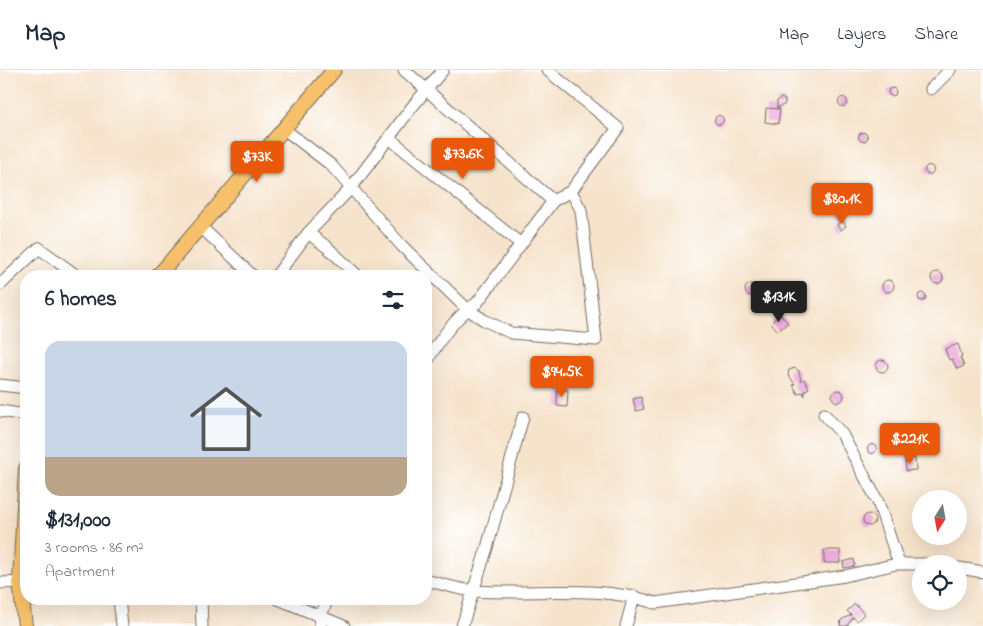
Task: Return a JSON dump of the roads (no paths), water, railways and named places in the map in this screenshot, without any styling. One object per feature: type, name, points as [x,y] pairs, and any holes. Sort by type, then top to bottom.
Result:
[{"type":"main road","points":[[163,270],[334,70]]},
{"type":"main road","points":[[24,605],[25,626]]},
{"type":"street","points":[[404,70],[553,201]]},
{"type":"street","points":[[280,270],[308,233],[351,188],[443,70]]},
{"type":"street","points":[[432,342],[467,309],[477,303],[553,201],[570,191],[618,128],[547,70]]},
{"type":"street","points":[[932,90],[950,70]]},
{"type":"street","points":[[284,129],[331,165],[402,246],[427,270]]},
{"type":"street","points":[[389,138],[521,244]]},
{"type":"street","points":[[432,275],[467,309],[484,320],[511,333],[596,340],[581,210],[570,191]]},
{"type":"street","points":[[201,228],[246,270]]},
{"type":"street","points":[[308,233],[327,247],[352,270]]},
{"type":"street","points":[[0,285],[39,248],[69,270]]},
{"type":"street","points":[[0,385],[20,387]]},
{"type":"street","points":[[0,411],[20,413]]},
{"type":"street","points":[[824,414],[842,434],[878,502],[899,564]]},
{"type":"street","points":[[462,626],[487,548],[523,416]]},
{"type":"street","points":[[432,581],[474,591],[570,590],[634,596],[655,603],[818,580],[899,564],[912,564]]},
{"type":"street","points":[[967,569],[983,572]]},
{"type":"street","points":[[0,583],[20,582]]},
{"type":"street","points":[[626,626],[634,596]]},
{"type":"street","points":[[120,605],[122,626]]},
{"type":"street","points":[[201,605],[202,626]]},
{"type":"street","points":[[290,605],[320,620],[344,626]]},
{"type":"street","points":[[320,620],[326,605]]}]
